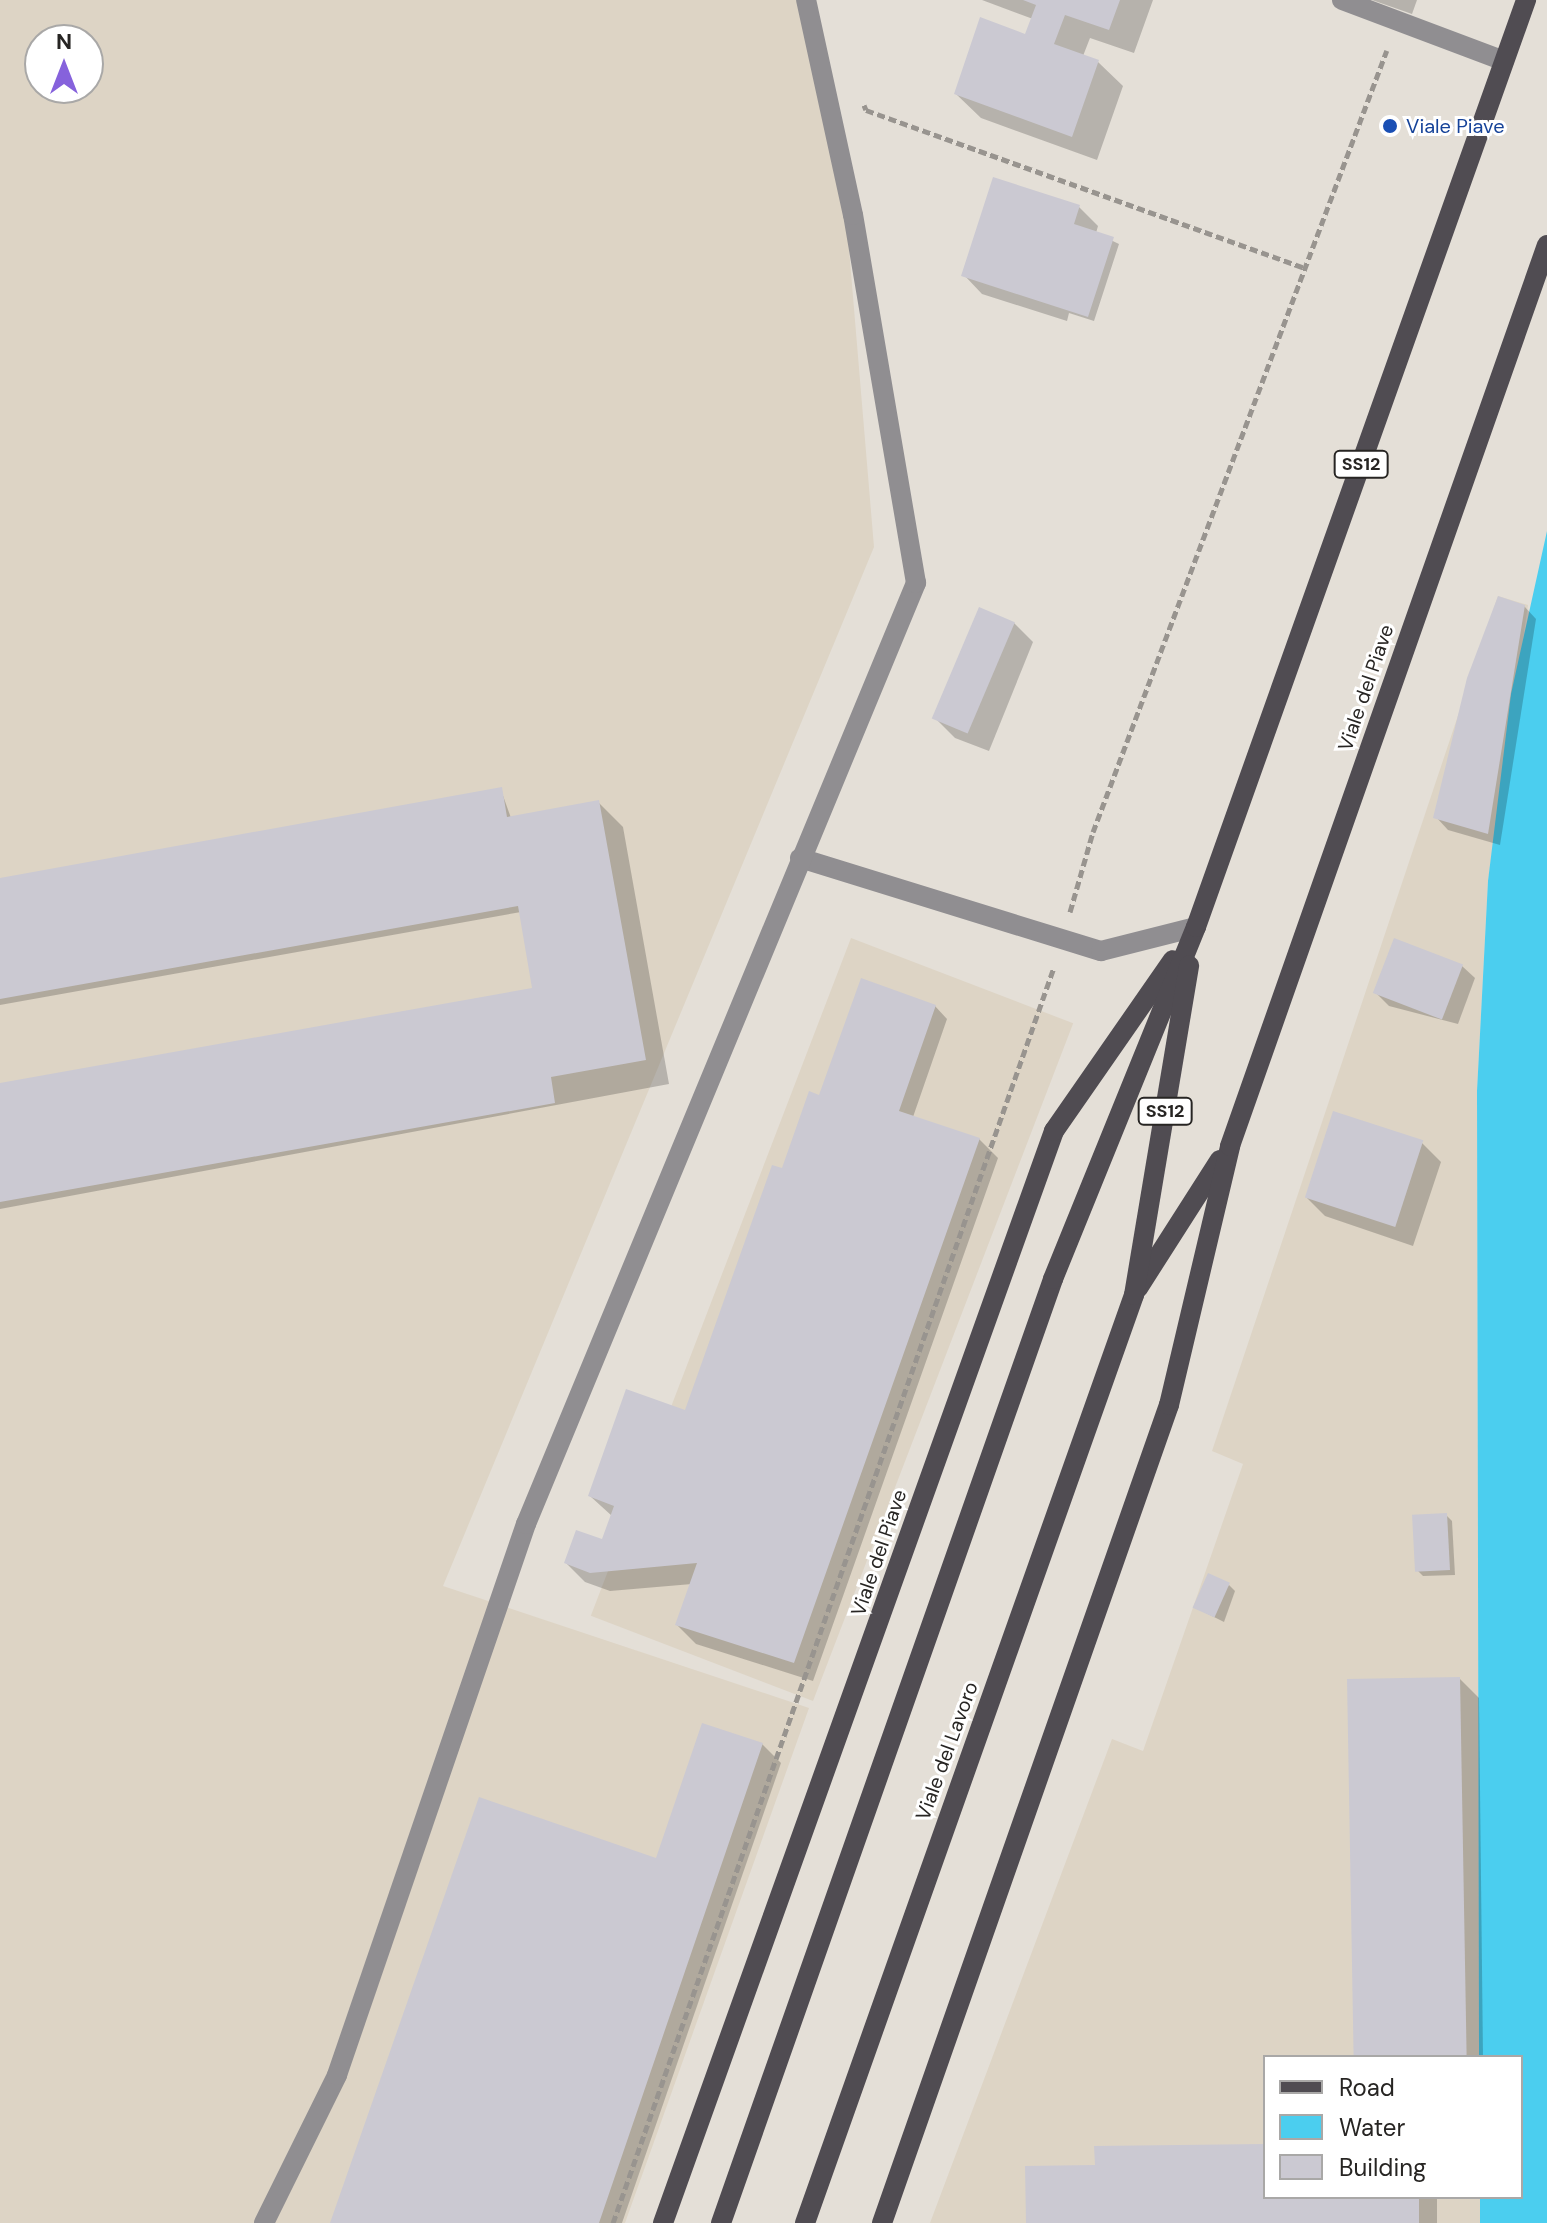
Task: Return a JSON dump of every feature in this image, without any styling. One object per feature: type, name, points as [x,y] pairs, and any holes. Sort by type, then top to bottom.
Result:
[{"type":"main road","name":"Viale del Piave","points":[[721,2223],[1053,1279],[1196,927],[1526,0]]},
{"type":"main road","name":"Viale del Piave","points":[[882,2223],[1169,1405],[1230,1146],[1547,245]]},
{"type":"main road","name":"Viale del Piave","points":[[1134,1295],[1196,927]]},
{"type":"main road","name":"Viale del Piave","points":[[663,2223],[1054,1131],[1196,927]]},
{"type":"main road","name":"Viale del Piave","points":[[1134,1295],[1230,1146]]},
{"type":"main road","name":"Viale del Lavoro","points":[[805,2223],[1134,1295]]},
{"type":"lane","points":[[264,2223],[337,2075],[526,1524],[916,583],[853,215],[806,0]]},
{"type":"lane","points":[[1342,0],[1504,61]]},
{"type":"lane","points":[[800,858],[1101,951],[1196,927]]},
{"type":"path","points":[[613,2223],[1062,941],[1093,832],[1398,22]]},
{"type":"path","points":[[862,96],[866,110],[1304,268]]},
{"type":"shaded area","points":[[0,0],[799,0],[836,94],[874,547],[443,1586],[809,1708],[625,2223],[0,2223]]},
{"type":"shaded area","points":[[1498,596],[1528,605],[1488,881],[1477,1091],[1479,2055],[1263,2055],[1263,2199],[1480,2199],[1480,2223],[930,2223],[1112,1739],[1143,1751],[1243,1464],[1212,1451]]},
{"type":"shaded area","points":[[851,938],[1073,1023],[813,1701],[591,1616]]},
{"type":"water","points":[[1547,531],[1547,2223],[1480,2223],[1480,2199],[1523,2199],[1523,2055],[1479,2055],[1477,1091],[1488,881],[1511,694]]},
{"type":"building","points":[[1023,0],[1120,0],[1109,30],[1065,15],[1054,44],[1099,60],[1072,137],[954,94],[980,17],[1025,34],[1036,5]]},
{"type":"building","points":[[993,177],[1080,205],[1074,224],[1114,237],[1088,317],[961,276]]},
{"type":"building","points":[[1498,596],[1525,605],[1488,834],[1433,818],[1467,678]]},
{"type":"building","points":[[979,607],[1015,622],[968,734],[932,718]]},
{"type":"building","points":[[502,787],[507,817],[599,800],[646,1060],[551,1077],[555,1103],[0,1202],[0,1083],[532,988],[518,906],[0,999],[0,878]]},
{"type":"building","points":[[1394,938],[1463,965],[1442,1020],[1373,993]]},
{"type":"building","points":[[861,978],[936,1005],[899,1111],[980,1138],[794,1663],[675,1625],[697,1563],[590,1573],[564,1563],[576,1530],[602,1539],[614,1506],[588,1496],[626,1389],[685,1410],[772,1165],[782,1168],[809,1091],[819,1095]]},
{"type":"building","points":[[1333,1111],[1423,1140],[1395,1227],[1305,1198]]},
{"type":"building","points":[[1447,1513],[1450,1570],[1415,1572],[1412,1515]]},
{"type":"building","points":[[1208,1573],[1230,1583],[1214,1617],[1193,1608]]},
{"type":"building","points":[[1460,1677],[1467,2055],[1354,2055],[1347,1679]]},
{"type":"building","points":[[702,1723],[763,1743],[599,2223],[330,2223],[479,1797],[656,1858]]},
{"type":"building","points":[[1263,2144],[1263,2199],[1419,2199],[1419,2223],[1026,2223],[1025,2166],[1095,2165],[1094,2146]]},
{"type":"place","name":"Viale Piave","points":[[1390,126]]}]
